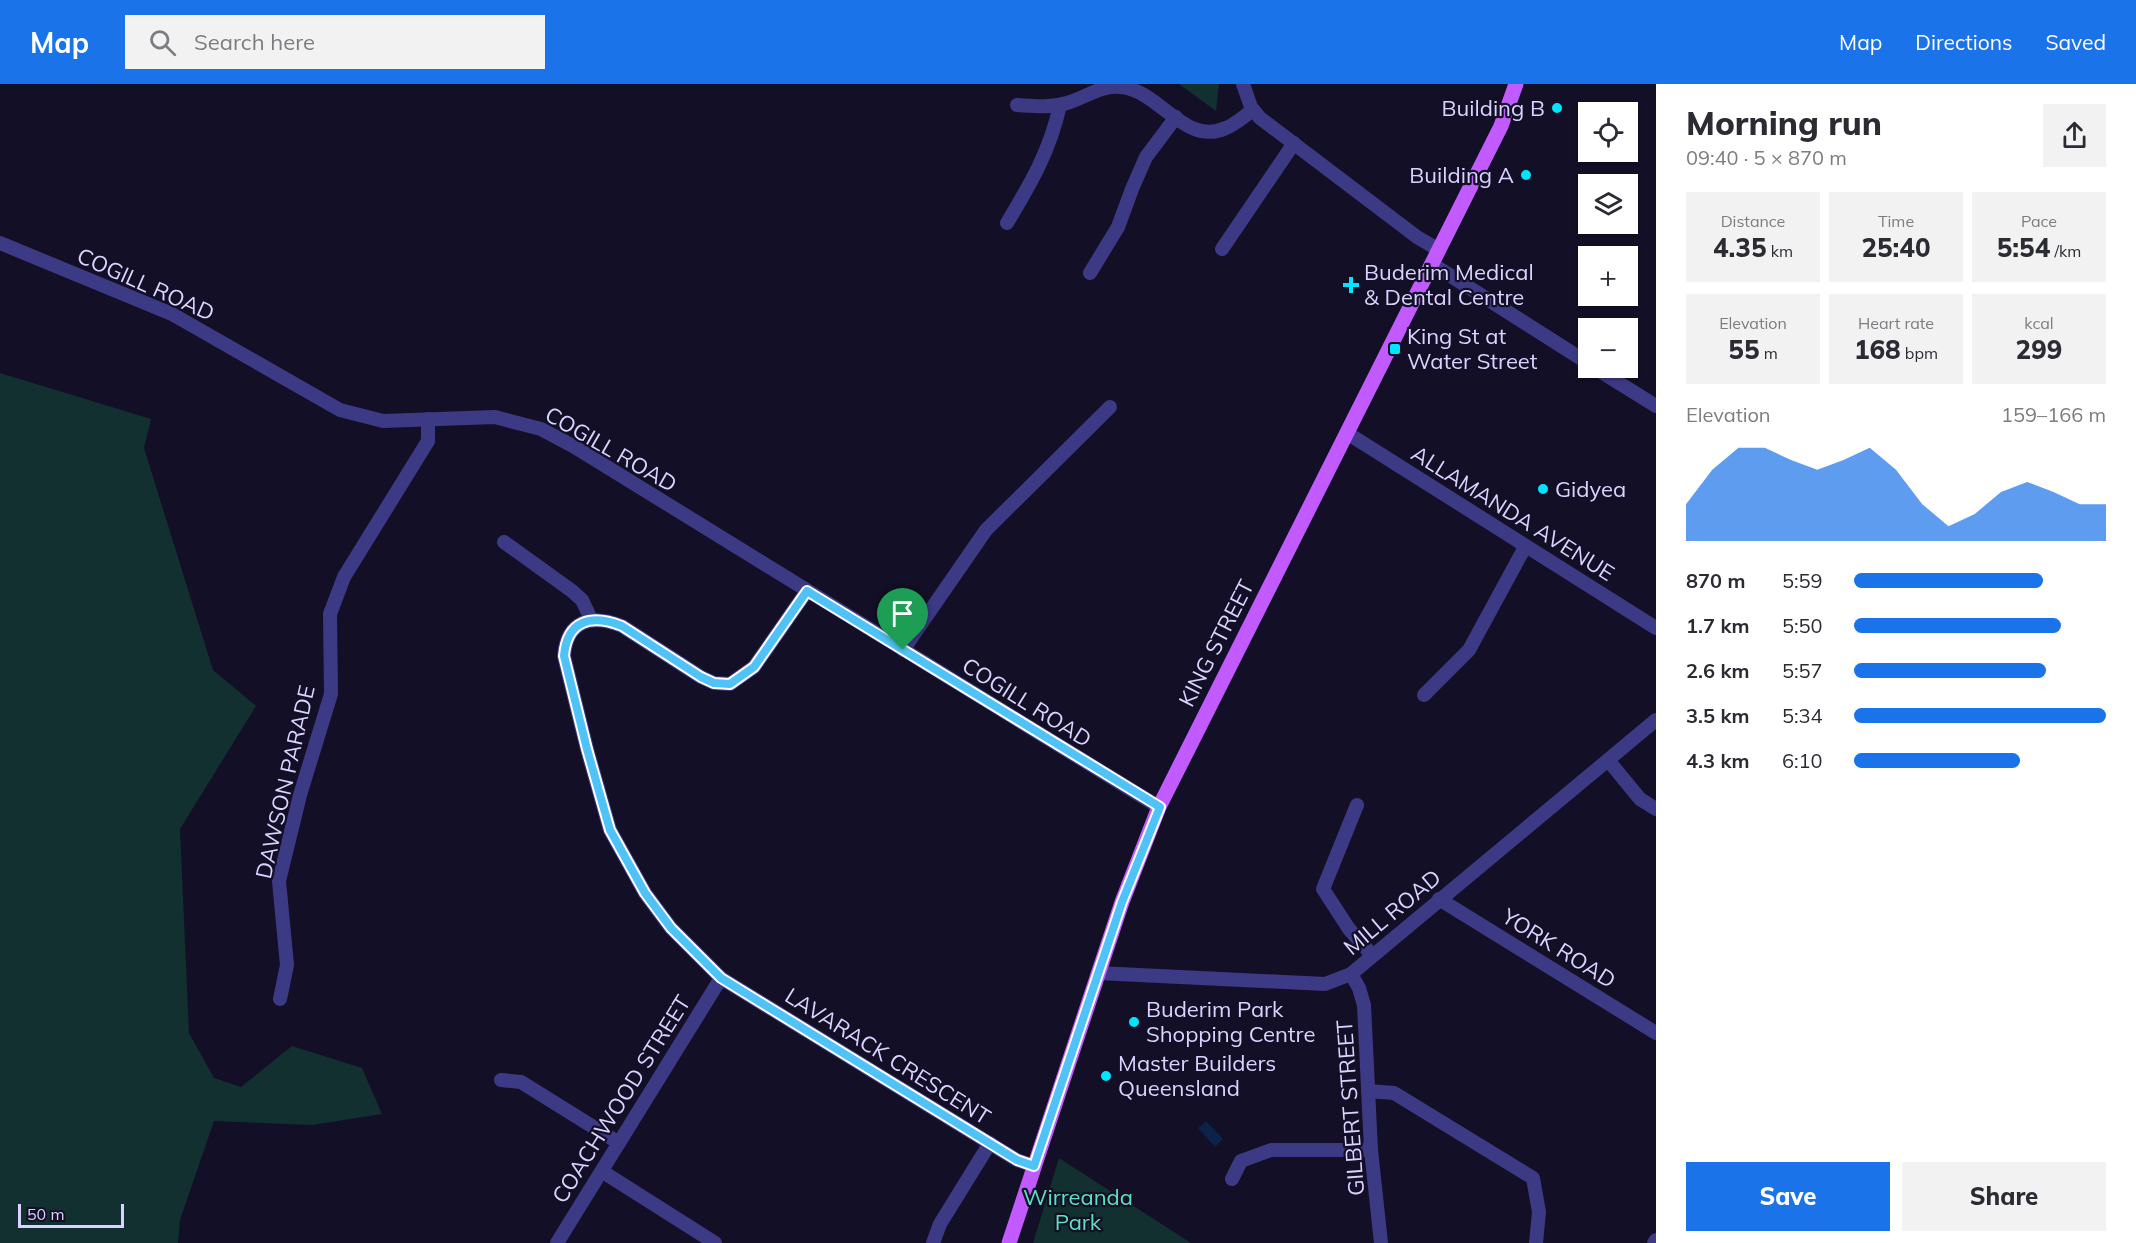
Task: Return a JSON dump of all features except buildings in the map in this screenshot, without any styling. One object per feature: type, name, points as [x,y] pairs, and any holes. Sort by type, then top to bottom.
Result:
[{"type":"main road","name":"KING STREET","points":[[1009,1243],[1122,902],[1160,807],[1501,126],[1516,84]]},
{"type":"street","points":[[1243,84],[1253,110],[1260,118],[1417,237],[1439,250]]},
{"type":"street","points":[[1017,105],[1050,107],[1104,88],[1122,87],[1147,96],[1188,127],[1212,132],[1229,127],[1253,110]]},
{"type":"street","points":[[1007,223],[1043,160],[1052,139],[1060,105]]},
{"type":"street","points":[[1090,273],[1118,227],[1146,157],[1176,117]]},
{"type":"street","points":[[1222,249],[1293,143]]},
{"type":"street","name":"COGILL ROAD","points":[[0,243],[172,314],[340,410],[383,421],[495,417],[541,429],[573,446],[1160,807]]},
{"type":"street","points":[[1432,264],[1578,357]]},
{"type":"street","points":[[1611,378],[1656,406]]},
{"type":"street","points":[[903,650],[986,530],[1110,407]]},
{"type":"street","name":"DAWSON PARADE","points":[[280,999],[287,965],[279,880],[300,795],[331,693],[330,614],[344,577],[428,441],[428,419]]},
{"type":"street","name":"ALLAMANDA AVENUE","points":[[1347,433],[1656,628]]},
{"type":"street","points":[[504,542],[572,591],[582,600],[591,619],[608,620],[622,626],[714,683],[730,684],[754,667],[807,591]]},
{"type":"street","points":[[1424,695],[1469,650],[1525,547]]},
{"type":"street","name":"LAVARACK CRESCENT","points":[[591,619],[577,626],[569,634],[564,656],[587,749],[610,830],[645,893],[671,928],[721,978],[1017,1160],[1034,1166]]},
{"type":"street","name":"MILL ROAD","points":[[1098,973],[1324,984],[1351,974],[1656,720]]},
{"type":"street","points":[[1608,760],[1640,799],[1656,809]]},
{"type":"street","points":[[1357,805],[1323,889],[1349,929],[1372,955]]},
{"type":"street","name":"YORK ROAD","points":[[1439,899],[1656,1033]]},
{"type":"street","name":"GILBERT STREET","points":[[1351,974],[1359,988],[1364,1005],[1371,1150],[1381,1243]]},
{"type":"street","name":"COACHWOOD STREET","points":[[557,1243],[721,978]]},
{"type":"street","points":[[501,1080],[521,1082],[619,1143]]},
{"type":"street","points":[[1368,1091],[1394,1093],[1533,1178],[1539,1212],[1536,1243]]},
{"type":"street","points":[[933,1243],[940,1224],[990,1143]]},
{"type":"street","points":[[1232,1179],[1241,1161],[1271,1150],[1371,1150]]},
{"type":"street","points":[[603,1172],[715,1243]]},
{"type":"green space","points":[[1179,84],[1219,84],[1216,111]]},
{"type":"green space","points":[[0,373],[151,419],[144,448],[213,670],[256,706],[180,829],[189,1033],[214,1078],[241,1087],[292,1046],[362,1068],[382,1114],[312,1125],[214,1121],[180,1220],[178,1243],[0,1243]]},
{"type":"green space","name":"Wirreanda Park","points":[[1059,1158],[1191,1243],[1033,1243]]},
{"type":"water","points":[[1206,1121],[1223,1139],[1215,1147],[1198,1128]]},
{"type":"place","name":"Building B","points":[[1557,108]]},
{"type":"place","name":"Building A","points":[[1526,175]]},
{"type":"place","name":"Buderim Medical & Dental Centre","points":[[1351,285]]},
{"type":"place","name":"King St at Water Street","points":[[1395,349]]},
{"type":"place","name":"Gidyea","points":[[1543,489]]},
{"type":"place","name":"Buderim Park Shopping Centre","points":[[1134,1022]]},
{"type":"place","name":"Master Builders Queensland","points":[[1106,1076]]},
{"type":"route","points":[[807,591],[903,650],[1160,807],[1122,902],[1034,1166],[1017,1160],[721,978],[671,928],[645,893],[610,830],[564,656],[569,634],[577,626],[591,619],[608,620],[622,626],[701,677],[714,683],[730,684],[754,667],[807,591]]}]
